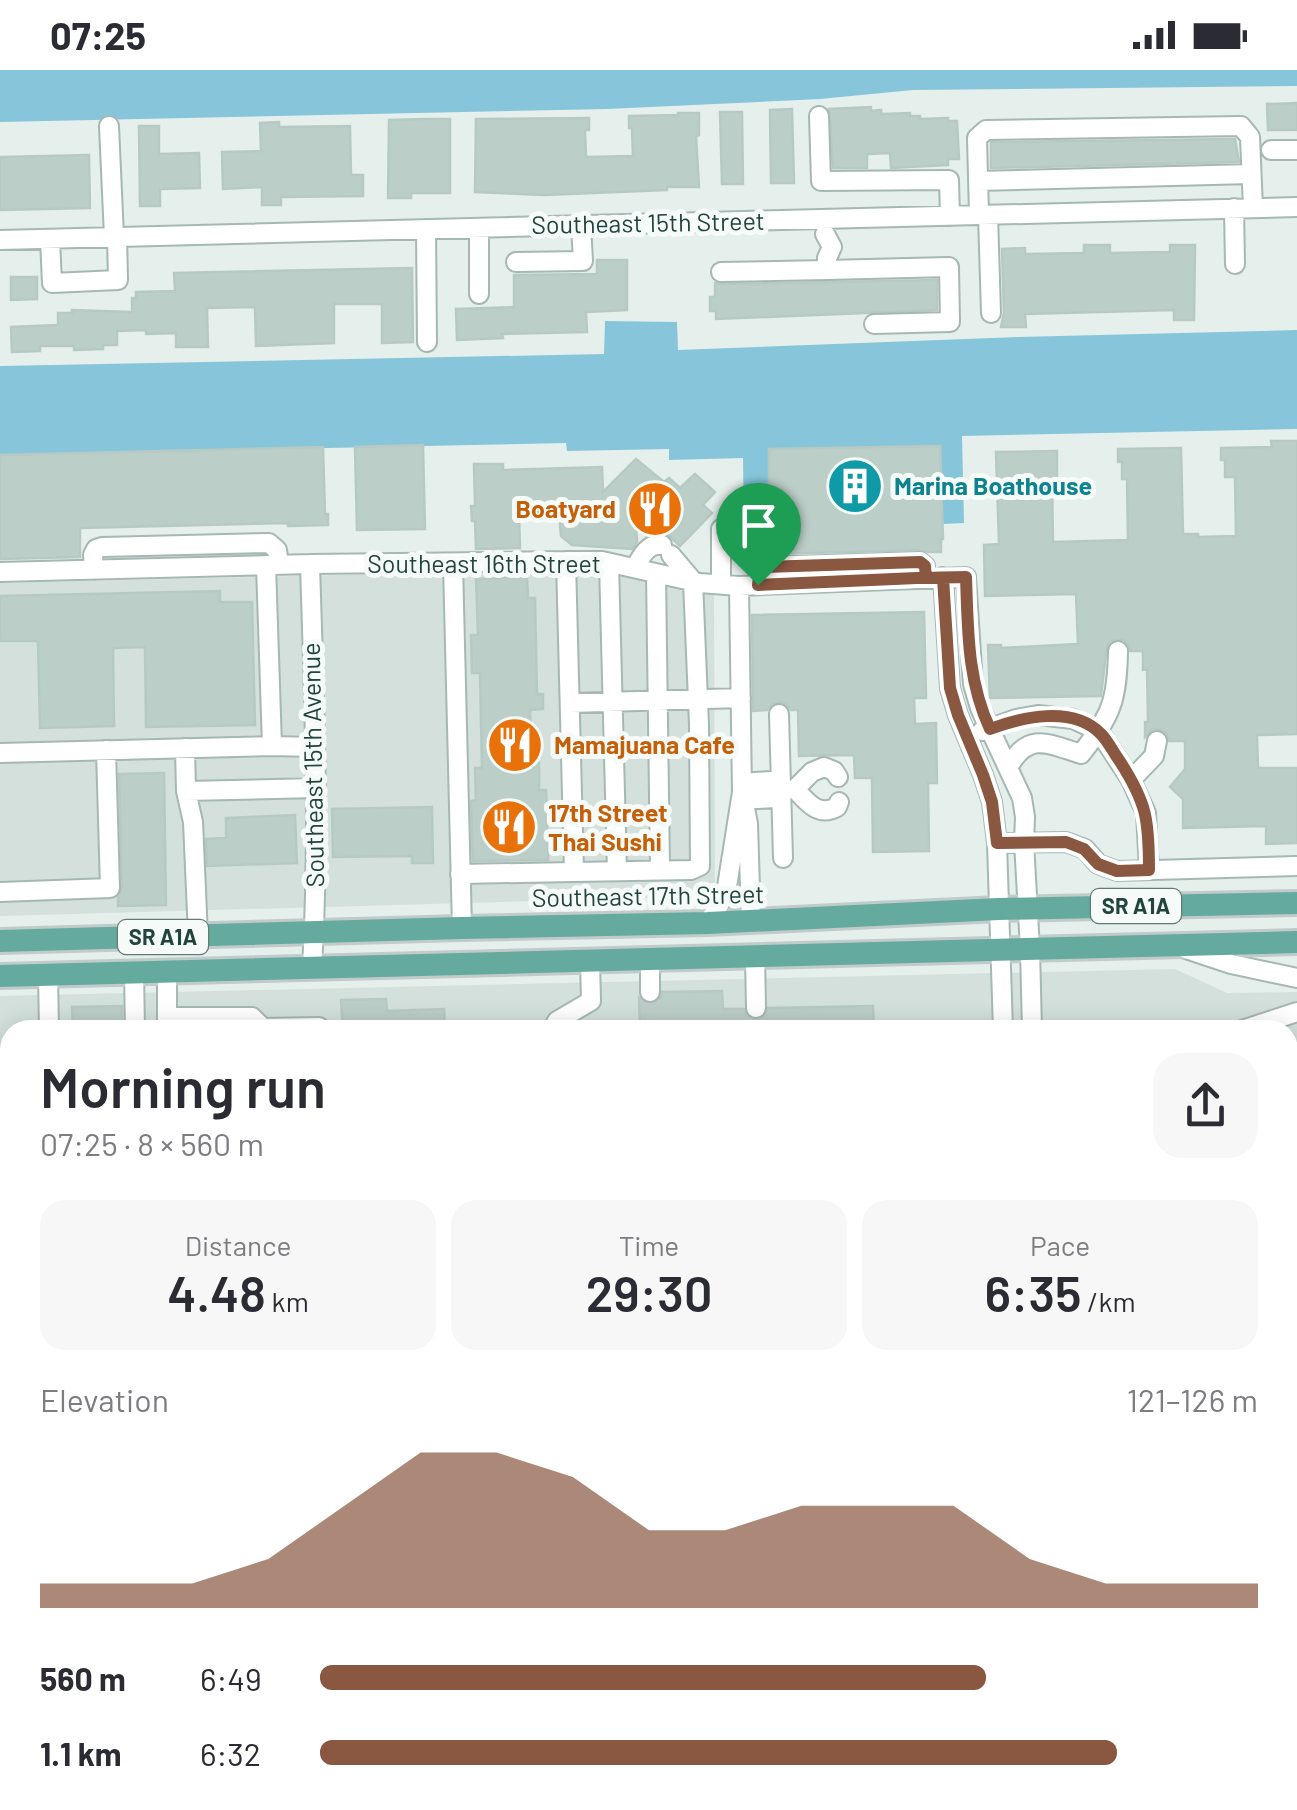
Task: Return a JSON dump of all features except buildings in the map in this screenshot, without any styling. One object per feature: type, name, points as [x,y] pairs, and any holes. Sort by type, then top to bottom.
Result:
[{"type":"main road","name":"Southeast 17th Street","points":[[0,941],[708,923],[1028,908],[1297,902]]},
{"type":"main road","points":[[655,958],[724,942],[738,936],[751,921]]},
{"type":"main road","name":"SR A1A","points":[[0,976],[1297,942]]},
{"type":"street","points":[[819,116],[820,181],[949,180],[950,216]]},
{"type":"street","points":[[50,239],[52,283],[118,280],[109,126]]},
{"type":"street","points":[[992,313],[978,181],[977,138],[986,130],[1241,126],[1250,137],[1253,208]]},
{"type":"street","points":[[1271,150],[1297,150]]},
{"type":"street","points":[[978,181],[1252,174]]},
{"type":"street","name":"Southeast 15th Street","points":[[0,240],[582,225],[825,226],[950,216],[1297,207]]},
{"type":"street","points":[[1234,208],[1235,264]]},
{"type":"street","points":[[516,262],[583,261],[582,225]]},
{"type":"street","points":[[825,226],[832,247],[827,264]]},
{"type":"street","points":[[479,228],[479,294]]},
{"type":"street","points":[[426,229],[428,342]]},
{"type":"street","points":[[721,272],[827,264],[949,267],[950,322],[874,324]]},
{"type":"street","points":[[708,923],[726,894],[742,792],[741,698],[721,529]]},
{"type":"street","points":[[460,874],[691,870],[700,866],[693,581],[666,550],[655,544],[635,568]]},
{"type":"street","points":[[566,561],[574,872]]},
{"type":"street","name":"Southeast 16th Street","points":[[0,572],[566,561],[609,563],[730,585],[966,577],[973,684],[990,729]]},
{"type":"street","points":[[609,563],[617,871]]},
{"type":"street","name":"Southeast 15th Avenue","points":[[310,564],[316,788],[312,966]]},
{"type":"street","points":[[453,564],[462,928]]},
{"type":"street","points":[[272,746],[273,565]]},
{"type":"street","points":[[656,572],[660,870]]},
{"type":"street","points":[[934,578],[950,688],[992,802],[1003,1020]]},
{"type":"street","points":[[1009,766],[1019,751],[1035,743],[1081,754],[1112,710],[1118,686],[1118,651]]},
{"type":"street","points":[[570,704],[741,698]]},
{"type":"street","points":[[779,714],[788,789],[783,858]]},
{"type":"street","points":[[968,736],[1038,715],[1073,719],[1099,732],[1131,780],[1146,813],[1149,870]]},
{"type":"street","points":[[990,729],[1022,798],[1025,817],[1032,1020]]},
{"type":"street","points":[[1131,780],[1154,756],[1157,741]]},
{"type":"street","points":[[0,753],[315,747]]},
{"type":"street","points":[[185,748],[198,936]]},
{"type":"street","points":[[0,892],[110,888],[106,750]]},
{"type":"street","points":[[742,792],[756,800],[777,798],[824,767],[838,777]]},
{"type":"street","points":[[186,791],[316,788]]},
{"type":"street","points":[[788,789],[812,808],[828,812],[838,802]]},
{"type":"street","points":[[742,792],[748,824],[751,921]]},
{"type":"street","points":[[997,843],[1066,842],[1084,849],[1098,864],[1117,871],[1297,866]]},
{"type":"street","points":[[1176,945],[1231,964],[1297,978]]},
{"type":"street","points":[[755,956],[756,1008]]},
{"type":"street","points":[[650,992],[655,958]]},
{"type":"street","points":[[559,1020],[591,1002],[590,960]]},
{"type":"street","points":[[167,971],[167,1020]]},
{"type":"street","points":[[134,972],[135,1020]]},
{"type":"street","points":[[48,975],[49,1020]]},
{"type":"shaded area","points":[[593,569],[714,592],[715,896],[0,916],[0,583]]},
{"type":"shaded area","points":[[1175,969],[1227,993],[1297,992],[1297,1020],[0,1020],[0,996]]},
{"type":"water","points":[[0,70],[1297,70],[1297,86],[913,90],[820,99],[607,109],[0,122]]},
{"type":"water","points":[[605,321],[677,322],[678,350],[1297,330],[1297,429],[962,436],[964,523],[942,524],[940,446],[769,449],[769,526],[756,538],[744,527],[743,458],[669,460],[669,449],[567,451],[566,443],[0,455],[0,366],[604,354]]},
{"type":"tunnel","points":[[650,992],[651,1020]]},
{"type":"place","name":"Marina Boathouse","points":[[855,486]]},
{"type":"place","name":"Boatyard","points":[[655,509]]},
{"type":"place","name":"Mamajuana Cafe","points":[[515,745]]},
{"type":"place","name":"17th Street Thai Sushi","points":[[509,827]]},
{"type":"route","points":[[758,585],[758,571],[764,567],[923,563],[926,578],[943,578],[950,688],[992,802],[997,843],[1066,842],[1084,849],[1098,864],[1117,871],[1149,870],[1146,813],[1122,764],[1099,732],[1073,719],[1038,715],[990,729],[973,684],[966,577],[943,578],[926,578],[917,578],[758,585]]}]
